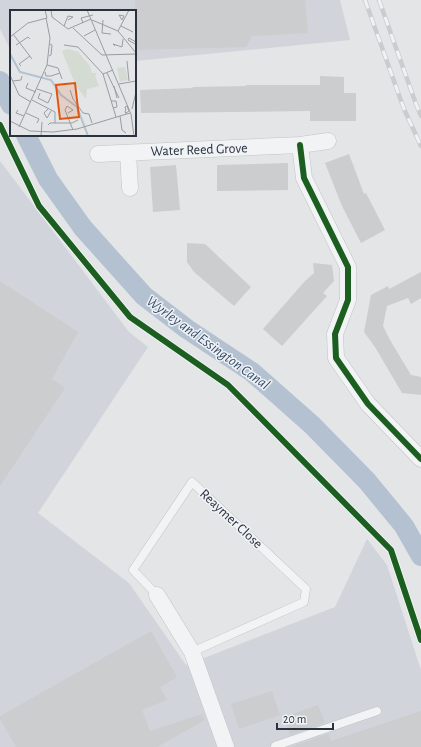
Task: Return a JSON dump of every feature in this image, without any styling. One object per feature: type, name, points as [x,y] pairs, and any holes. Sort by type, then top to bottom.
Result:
[{"type":"street","name":"Water Reed Grove","points":[[98,154],[300,145],[328,141]]},
{"type":"street","points":[[300,145],[304,178],[348,267],[348,300],[335,334],[336,358],[368,404],[421,459]]},
{"type":"street","points":[[128,153],[130,188]]},
{"type":"street","name":"Reaymer Close","points":[[157,596],[192,652],[226,747]]},
{"type":"lane","name":"Reaymer Close","points":[[157,596],[133,570],[192,482],[306,589],[304,602],[192,652]]},
{"type":"lane","points":[[275,747],[377,712]]},
{"type":"shaded area","points":[[0,0],[340,0],[350,40],[136,61],[136,10],[10,10],[10,49],[0,29]]},
{"type":"shaded area","points":[[0,161],[129,332],[148,347],[38,513],[129,583],[186,665],[335,607],[367,539],[387,565],[421,670],[421,747],[0,747]]},
{"type":"building","points":[[135,0],[305,0],[308,33],[252,36],[246,47],[136,50]]},
{"type":"building","points":[[320,76],[344,77],[344,93],[356,93],[356,121],[310,121],[310,111],[141,113],[140,90],[246,85],[320,85]]},
{"type":"building","points":[[349,154],[364,194],[366,193],[385,230],[361,243],[342,206],[325,163]]},
{"type":"building","points":[[288,163],[288,190],[217,191],[217,165]]},
{"type":"building","points":[[176,165],[180,210],[153,212],[150,167]]},
{"type":"building","points":[[187,243],[205,244],[251,287],[234,306],[194,272],[187,262]]},
{"type":"building","points":[[313,263],[332,265],[334,281],[323,293],[327,296],[282,346],[263,329],[305,281],[314,273]]},
{"type":"building","points":[[421,272],[421,298],[411,304],[408,298],[387,306],[383,326],[411,375],[421,377],[421,395],[402,393],[375,347],[364,332],[371,295],[388,286],[389,289]]},
{"type":"building","points":[[0,281],[78,332],[52,379],[65,388],[0,486]]},
{"type":"building","points":[[151,631],[177,677],[160,687],[167,700],[142,710],[150,731],[202,714],[205,720],[157,747],[16,747],[0,719],[0,716]]},
{"type":"building","points":[[272,691],[280,715],[239,729],[231,704]]},
{"type":"building","points":[[318,705],[325,723],[290,735],[284,717]]},
{"type":"building","points":[[421,711],[421,747],[293,746],[328,734],[331,741]]},
{"type":"waterway","name":"Wyrley and Essington Canal","points":[[0,81],[10,103]]},
{"type":"waterway","name":"Wyrley and Essington Canal","points":[[26,136],[48,179],[83,228],[144,296],[187,329],[252,372],[312,425],[367,481],[404,526],[421,556]]},
{"type":"railway","points":[[365,0],[404,109],[421,146]]},
{"type":"railway","points":[[379,0],[421,116]]},
{"type":"cycle path","points":[[0,125],[39,206],[130,317],[228,385],[391,550],[421,640]]},
{"type":"cycle path","points":[[300,145],[304,178],[348,267],[348,300],[335,334],[336,358],[368,404],[421,459]]}]
